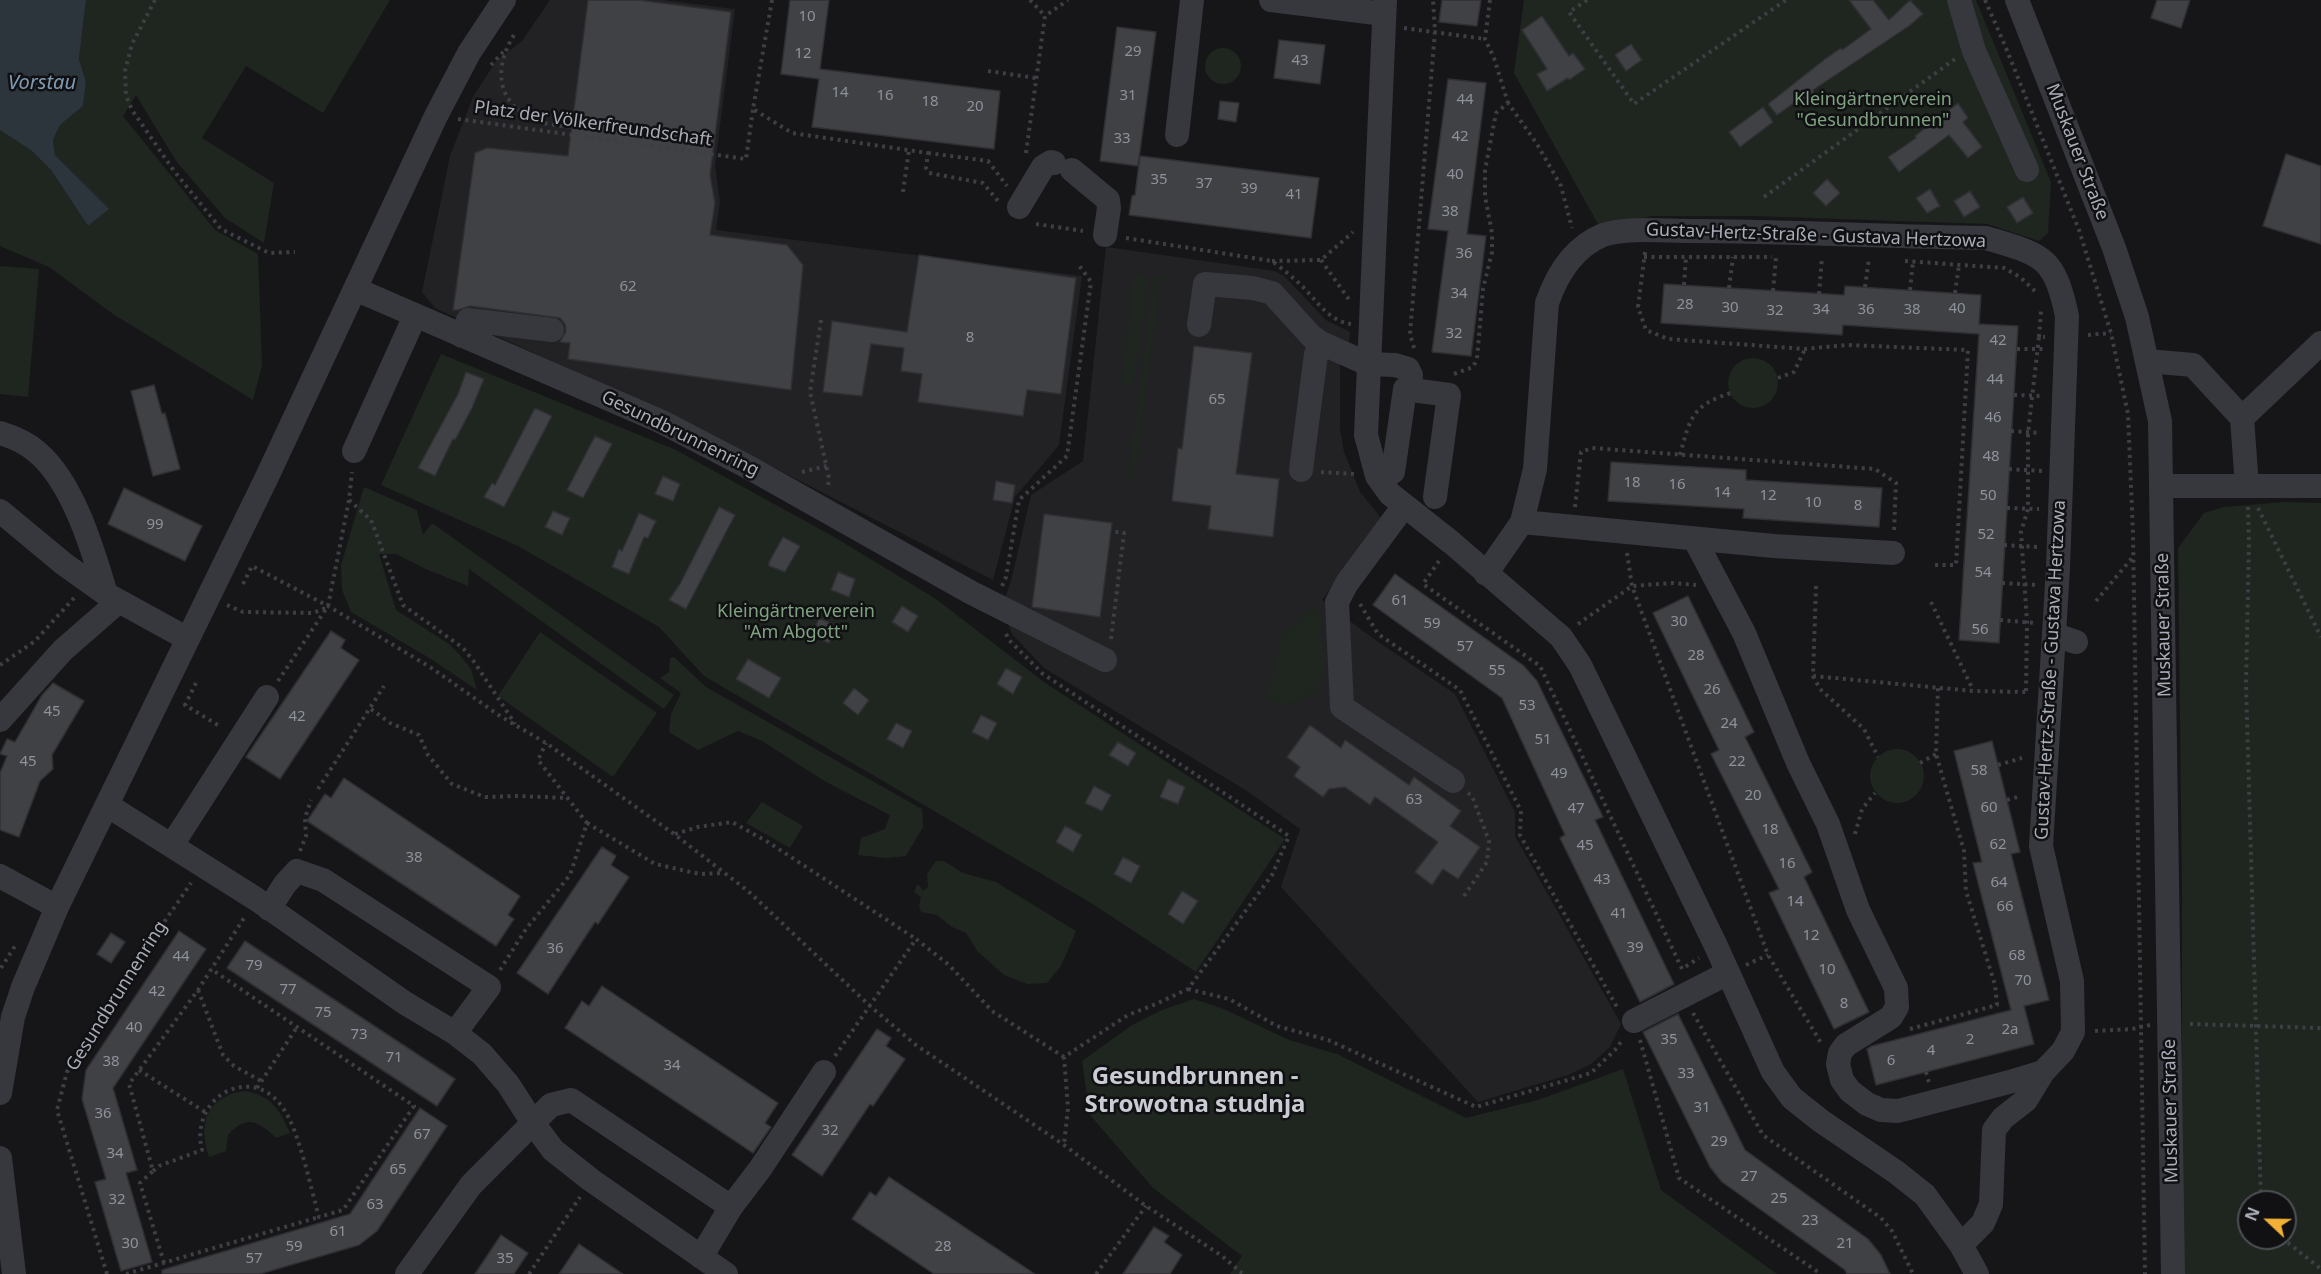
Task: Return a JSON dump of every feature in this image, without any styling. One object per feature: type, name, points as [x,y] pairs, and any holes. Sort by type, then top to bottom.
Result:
[{"type":"street","points":[[0,1093],[13,1017],[23,987],[57,907],[188,639],[436,116],[469,53],[504,0]]},
{"type":"street","points":[[1177,135],[1192,0]]},
{"type":"street","points":[[1271,0],[1385,7],[1366,435],[1385,474],[1390,494],[1452,543],[1561,637],[1580,665],[1716,946],[1773,1072],[1792,1098],[1925,1195],[1961,1245],[1977,1274]]},
{"type":"street","points":[[1959,0],[1972,46],[2027,170]]},
{"type":"street","name":"Muskauer Straße","points":[[2017,0],[2114,248],[2137,317],[2160,421],[2173,1274]]},
{"type":"street","points":[[1008,199],[1050,162],[1063,166],[1108,200],[1105,235]]},
{"type":"street","name":"Gustav-Hertz-Straße - Gustava Hertzowa","points":[[1486,574],[1522,522],[1535,470],[1547,303],[1555,280],[1583,247],[1604,235],[1626,231],[1736,231],[1986,238],[2023,249],[2045,261],[2055,275],[2067,316],[2062,471],[2066,638],[2052,693],[2041,846],[2072,981],[2073,1032]]},
{"type":"street","points":[[1199,325],[1205,284],[1253,288],[1272,293],[1312,337],[1322,343],[1368,364],[1395,365],[1408,369],[1411,375],[1410,390]]},
{"type":"street","name":"Gesundbrunnenring","points":[[355,289],[662,422],[817,506],[890,542],[973,588],[994,604],[1102,659]]},
{"type":"street","points":[[354,451],[415,316]]},
{"type":"street","points":[[462,336],[468,320],[552,330]]},
{"type":"street","points":[[1301,470],[1316,354],[1322,343]]},
{"type":"street","points":[[2242,418],[2321,343]]},
{"type":"street","points":[[2146,361],[2193,365],[2242,418],[2247,493]]},
{"type":"street","points":[[1385,474],[1405,389],[1449,395],[1435,497]]},
{"type":"street","points":[[0,433],[17,439],[38,452],[66,490],[83,524],[112,598]]},
{"type":"street","points":[[2162,486],[2247,493],[2321,486]]},
{"type":"street","points":[[1404,506],[1347,583],[1337,602],[1342,707],[1453,782]]},
{"type":"street","points":[[0,511],[64,564],[112,598],[188,639]]},
{"type":"street","points":[[1522,522],[1695,540],[1893,553]]},
{"type":"street","points":[[1695,540],[1744,633],[1798,763],[1840,854],[1858,910],[1896,988],[1897,1007],[1891,1017],[1846,1045],[1840,1053],[1838,1064],[1842,1080],[1850,1091],[1867,1104],[1881,1110],[1898,1111],[2039,1079]]},
{"type":"street","points":[[0,720],[112,598]]},
{"type":"street","points":[[172,844],[267,697]]},
{"type":"street","points":[[107,805],[172,844],[405,1003],[455,1033],[482,1054],[508,1084],[553,1150],[591,1180],[726,1274]]},
{"type":"street","points":[[263,904],[297,871],[323,880],[489,987],[455,1033]]},
{"type":"street","points":[[0,876],[57,907]]},
{"type":"street","points":[[1634,1021],[1728,973]]},
{"type":"street","points":[[1961,1245],[1983,1223],[1991,1204],[1994,1130],[2003,1118],[2026,1100],[2039,1079],[2063,1051],[2073,1032]]},
{"type":"street","points":[[701,1257],[730,1207],[760,1169],[824,1072]]},
{"type":"street","points":[[407,1274],[471,1185],[551,1105],[571,1100],[730,1207]]},
{"type":"street","points":[[0,1158],[14,1274]]},
{"type":"path","points":[[155,0],[132,44],[125,71],[126,96],[132,110],[174,171],[222,230],[269,253],[295,252]]},
{"type":"path","points":[[772,0],[753,109],[792,133],[988,161],[1008,199]]},
{"type":"path","points":[[1030,0],[1045,16]]},
{"type":"path","points":[[1025,160],[1045,16],[1068,0]]},
{"type":"path","points":[[1415,351],[1410,334],[1434,31],[1433,0]]},
{"type":"path","points":[[1490,0],[1485,39],[1494,58],[1508,103],[1538,144],[1561,186],[1573,230],[1583,247]]},
{"type":"path","points":[[1587,0],[1569,12],[1634,104],[1786,0]]},
{"type":"path","points":[[1985,0],[2079,230],[2111,333],[2128,414],[2133,558],[2145,1274]]},
{"type":"path","points":[[1385,7],[1401,28],[1485,39]]},
{"type":"path","points":[[514,35],[505,50],[501,64],[501,77],[511,105],[533,119],[572,127]]},
{"type":"path","points":[[1764,197],[1972,46]]},
{"type":"path","points":[[987,71],[1036,78]]},
{"type":"path","points":[[1445,372],[1453,374],[1463,372],[1473,366],[1477,359],[1483,289],[1492,252],[1492,233],[1485,196],[1485,170],[1496,113],[1508,103]]},
{"type":"path","name":"Platz der Völkerfreundschaft","points":[[436,116],[746,159],[753,109]]},
{"type":"path","points":[[903,192],[909,150]]},
{"type":"path","points":[[928,153],[926,168],[929,173],[982,183],[1008,199]]},
{"type":"path","points":[[1272,261],[1321,260],[1361,225]]},
{"type":"path","points":[[1647,231],[1638,308],[1646,330],[1668,339],[1805,349],[1846,345],[1968,350],[1956,565],[1934,564]]},
{"type":"path","points":[[1644,257],[1776,256],[1773,291]]},
{"type":"path","points":[[1684,285],[1686,257]]},
{"type":"path","points":[[1729,288],[1732,257]]},
{"type":"path","points":[[1811,257],[1834,257]]},
{"type":"path","points":[[1819,294],[1822,257]]},
{"type":"path","points":[[1857,258],[1880,259]]},
{"type":"path","points":[[1865,288],[1869,258]]},
{"type":"path","points":[[1321,260],[1354,307]]},
{"type":"path","points":[[1902,260],[2004,268],[2020,276],[2037,294]]},
{"type":"path","points":[[1910,290],[1913,261]]},
{"type":"path","points":[[1064,1057],[1128,1015],[1188,988],[1272,874],[1289,836],[1043,674],[1009,640],[995,612],[994,604],[1006,577],[1019,500],[1067,456],[1091,282],[1078,264]]},
{"type":"path","points":[[1955,293],[1959,264]]},
{"type":"path","points":[[2025,703],[2027,622],[2020,546],[2021,532],[2028,509],[2028,433],[2042,315],[2040,304]]},
{"type":"path","points":[[817,506],[830,478],[810,392],[821,320]]},
{"type":"path","points":[[2039,337],[2066,336]]},
{"type":"path","points":[[2017,349],[2038,348]]},
{"type":"path","points":[[1778,378],[1794,372],[1805,349]]},
{"type":"path","points":[[1680,455],[1687,427],[1694,413],[1711,399],[1731,393]]},
{"type":"path","points":[[2014,395],[2064,396]]},
{"type":"path","points":[[2012,431],[2028,433]]},
{"type":"path","points":[[1577,528],[1574,500],[1581,452],[1592,448],[1875,469],[1896,483],[1893,553]]},
{"type":"path","points":[[267,697],[328,606],[349,500],[354,451]]},
{"type":"path","points":[[2009,469],[2062,471]]},
{"type":"path","points":[[1301,470],[1385,474]]},
{"type":"path","points":[[2247,493],[2254,500],[2321,637]]},
{"type":"path","points":[[2247,493],[2249,543],[2246,684],[2261,1190]]},
{"type":"path","points":[[349,500],[371,520],[403,605],[463,648],[515,724]]},
{"type":"path","points":[[2007,508],[2028,509]]},
{"type":"path","points":[[1102,659],[1112,638],[1124,533],[1111,531]]},
{"type":"path","points":[[1625,532],[1632,586],[1768,955],[1821,1043],[1840,1053]]},
{"type":"path","points":[[1452,543],[1423,584],[1540,666],[1682,969],[1716,946]]},
{"type":"path","points":[[2004,545],[2020,546]]},
{"type":"path","points":[[2096,601],[2133,558]]},
{"type":"path","points":[[243,584],[252,566],[328,606],[430,667],[546,743],[674,834],[748,891],[870,1006],[916,1045],[1064,1145],[1146,1206],[1222,1256],[1243,1274]]},
{"type":"path","points":[[1347,583],[1378,634],[1460,690],[1521,811],[1520,835],[1620,1013],[1634,1021],[1679,1178],[1821,1274]]},
{"type":"path","points":[[1561,637],[1632,586],[1673,583],[1702,586]]},
{"type":"path","points":[[2002,583],[2024,584]]},
{"type":"path","points":[[1816,586],[1814,676],[1820,689],[1864,729],[1878,757]]},
{"type":"path","points":[[0,665],[35,641],[77,594]]},
{"type":"path","points":[[208,597],[243,612],[313,613],[328,606]]},
{"type":"path","points":[[1931,602],[1973,691]]},
{"type":"path","points":[[2000,620],[2027,622]]},
{"type":"path","points":[[1814,676],[1973,691],[2052,693]]},
{"type":"path","points":[[196,683],[185,705],[240,738]]},
{"type":"path","points":[[318,789],[384,686]]},
{"type":"path","points":[[1878,1025],[1897,1032],[1998,1005],[1995,985],[1966,891],[1964,851],[1936,753],[1938,687]]},
{"type":"path","points":[[371,709],[390,723],[419,735],[428,755],[452,784],[485,797],[569,798]]},
{"type":"path","points":[[546,743],[538,760],[587,823],[655,864],[700,874],[725,873]]},
{"type":"path","points":[[2022,770],[2023,747]]},
{"type":"path","points":[[1920,763],[1936,753]]},
{"type":"path","points":[[1998,765],[2022,758]]},
{"type":"path","points":[[1453,782],[1472,796],[1489,841],[1486,862],[1464,896]]},
{"type":"path","points":[[1840,854],[1854,838],[1862,809],[1875,793]]},
{"type":"path","points":[[2007,800],[2020,794],[2022,806]]},
{"type":"path","points":[[297,871],[300,848],[306,836],[305,818],[311,800]]},
{"type":"path","points":[[674,834],[698,827],[732,822],[768,842],[916,939],[949,965],[992,1011],[1064,1057]]},
{"type":"path","points":[[489,987],[526,929],[570,875],[587,823]]},
{"type":"path","name":"Gesundbrunnenring","points":[[107,1274],[57,1110],[67,1072],[123,981],[203,865]]},
{"type":"path","points":[[153,1171],[129,1084],[211,969],[263,904]]},
{"type":"path","points":[[844,1042],[916,939]]},
{"type":"path","points":[[126,1274],[342,1210],[414,1106],[211,969]]},
{"type":"path","points":[[1188,988],[1229,999],[1277,1026],[1328,1040],[1476,1107],[1591,1073],[1615,1050]]},
{"type":"path","points":[[198,990],[223,1055],[234,1066],[261,1081]]},
{"type":"path","points":[[1684,996],[1763,1135],[1881,1218],[1892,1231],[1913,1274]]},
{"type":"path","points":[[2073,1032],[2132,1029],[2140,1025]]},
{"type":"path","points":[[2170,1025],[2321,1028]]},
{"type":"path","points":[[256,1088],[297,1027]]},
{"type":"path","points":[[1064,1057],[1068,1108],[1064,1145]]},
{"type":"path","points":[[139,1070],[205,1112]]},
{"type":"path","points":[[164,1263],[140,1183],[159,1166],[202,1150],[200,1129],[205,1112],[212,1101],[236,1088],[256,1088],[274,1097],[284,1108],[293,1127],[319,1217]]},
{"type":"path","points":[[530,1274],[591,1180]]},
{"type":"path","points":[[1096,1274],[1146,1206]]},
{"type":"path","points":[[2297,1250],[2321,1269]]},
{"type":"shaded area","points":[[550,0],[663,0],[735,9],[715,165],[720,202],[716,230],[1082,276],[1059,445],[1015,497],[993,580],[677,418],[435,308],[422,292],[450,156],[473,97],[496,61],[522,41]]},
{"type":"shaded area","points":[[1106,247],[1274,271],[1284,276],[1326,320],[1350,332],[1346,366],[1340,365],[1340,428],[1344,452],[1360,492],[1382,519],[1322,600],[1374,639],[1455,694],[1515,812],[1515,836],[1621,1024],[1610,1047],[1591,1064],[1568,1075],[1478,1102],[1281,887],[1300,829],[1247,791],[1044,668],[1012,634],[1002,608],[1012,577],[1031,495],[1083,461]]},
{"type":"green space","points":[[86,0],[390,0],[323,113],[246,66],[202,138],[274,183],[264,243],[225,218],[176,161],[136,95],[123,116],[215,230],[258,254],[262,366],[253,400],[113,314],[49,267],[0,246],[0,130],[32,151],[51,170],[88,226],[108,209],[55,155],[53,140],[60,125],[83,106],[86,82],[79,59]]},
{"type":"green space","name":"Kleingärtnerverein \"Gesundbrunnen\"","points":[[1524,0],[1976,0],[2051,182],[2048,233],[2039,241],[1987,224],[1753,216],[1652,216],[1599,226],[1514,73]]},
{"type":"green space","points":[[1223,48],[1236,53],[1241,66],[1236,79],[1223,84],[1210,79],[1205,66],[1210,53]]},
{"type":"green space","points":[[0,266],[39,269],[28,397],[0,394]]},
{"type":"green space","points":[[1134,275],[1148,277],[1134,385],[1121,384]]},
{"type":"green space","points":[[1154,275],[1161,276],[1135,479],[1128,478]]},
{"type":"green space","name":"Kleingärtnerverein \"Am Abgott\"","points":[[441,354],[676,450],[836,538],[936,599],[1044,682],[1285,839],[1196,972],[1091,903],[704,676],[659,627],[518,546],[381,485]]},
{"type":"green space","points":[[1753,358],[1771,365],[1778,383],[1771,401],[1753,408],[1735,401],[1728,383],[1735,365]]},
{"type":"green space","points":[[364,487],[417,510],[423,535],[432,523],[674,695],[664,709],[469,569],[468,586],[396,554],[379,554],[396,610],[449,644],[471,669],[477,690],[431,659],[351,612],[342,590],[341,565]]},
{"type":"green space","points":[[2284,502],[2321,503],[2321,1274],[2182,1274],[2182,888],[2178,548],[2204,513],[2224,507]]},
{"type":"green space","points":[[1315,606],[1323,620],[1319,634],[1325,656],[1317,691],[1286,705],[1267,701],[1282,633]]},
{"type":"green space","points":[[540,632],[657,713],[613,777],[498,696]]},
{"type":"green space","points":[[674,657],[706,687],[922,809],[923,827],[906,856],[886,858],[858,855],[861,838],[885,829],[890,815],[826,782],[762,741],[738,731],[698,750],[669,732],[671,714],[681,693],[660,678],[669,672],[670,658]]},
{"type":"green space","points":[[1897,749],[1907,751],[1916,757],[1922,766],[1924,776],[1922,786],[1916,795],[1907,801],[1897,803],[1887,801],[1878,795],[1872,786],[1870,776],[1872,766],[1878,757],[1887,751]]},
{"type":"green space","points":[[762,802],[803,826],[790,848],[746,823]]},
{"type":"green space","points":[[936,861],[944,861],[963,873],[996,882],[1076,931],[1061,966],[1047,983],[1027,984],[1004,975],[978,952],[966,933],[952,927],[937,915],[921,912],[919,907],[921,897],[914,892],[917,885],[923,891],[928,887],[927,874]]},
{"type":"green space","points":[[1194,999],[1224,1009],[1289,1040],[1337,1054],[1466,1118],[1538,1100],[1623,1069],[1661,1190],[1777,1274],[1230,1274],[1242,1256],[1153,1188],[1090,1115],[1082,1061],[1132,1025],[1162,1010]]},
{"type":"green space","points":[[245,1091],[262,1096],[274,1105],[290,1133],[276,1138],[264,1127],[247,1122],[235,1128],[228,1135],[226,1151],[209,1157],[204,1133],[209,1113],[222,1098]]},
{"type":"water","name":"Vorstau","points":[[0,0],[86,0],[79,59],[86,82],[83,106],[60,125],[53,140],[55,155],[109,209],[88,226],[51,170],[32,151],[0,130]]},
{"type":"building","points":[[588,0],[638,0],[731,12],[710,175],[715,203],[710,235],[787,245],[803,265],[791,390],[568,359],[570,343],[560,342],[566,331],[565,324],[560,318],[470,306],[453,310],[475,153],[487,148],[568,156]]},
{"type":"building","points":[[790,0],[829,0],[820,69],[1000,91],[994,149],[812,127],[819,79],[781,74]]},
{"type":"building","points":[[1442,0],[1481,0],[1477,26],[1439,22]]},
{"type":"building","points":[[1849,0],[1873,0],[1889,20],[1910,0],[1923,14],[1909,26],[1813,90],[1814,93],[1799,104],[1797,101],[1777,115],[1768,104],[1825,59],[1871,29]]},
{"type":"building","points":[[2157,0],[2190,0],[2181,28],[2151,18]]},
{"type":"building","points":[[1542,16],[1569,56],[1573,53],[1585,69],[1547,91],[1537,74],[1547,69],[1522,30]]},
{"type":"building","points":[[1117,27],[1156,32],[1138,166],[1100,161]]},
{"type":"building","points":[[1279,40],[1325,45],[1320,84],[1274,78]]},
{"type":"building","points":[[1631,44],[1642,60],[1626,71],[1615,55]]},
{"type":"building","points":[[1448,79],[1486,83],[1467,234],[1486,236],[1471,356],[1432,352],[1448,231],[1428,229]]},
{"type":"building","points":[[1220,101],[1239,103],[1236,122],[1218,119]]},
{"type":"building","points":[[1958,103],[1968,118],[1963,122],[1982,147],[1968,158],[1949,135],[1899,172],[1888,157],[1916,138],[1915,136]]},
{"type":"building","points":[[1763,107],[1773,122],[1740,147],[1729,132]]},
{"type":"building","points":[[2286,154],[2321,166],[2321,244],[2263,226]]},
{"type":"building","points":[[1140,156],[1319,178],[1311,238],[1129,215],[1132,196],[1135,195]]},
{"type":"building","points":[[1827,179],[1840,193],[1826,206],[1813,193]]},
{"type":"building","points":[[1930,189],[1940,206],[1927,213],[1916,198]]},
{"type":"building","points":[[1970,191],[1980,207],[1964,217],[1954,201]]},
{"type":"building","points":[[2023,197],[2033,213],[2017,223],[2007,207]]},
{"type":"building","points":[[919,255],[1076,278],[1061,394],[1027,390],[1023,416],[918,402],[922,374],[901,371],[904,348],[871,344],[862,396],[823,392],[832,321],[907,332]]},
{"type":"building","points":[[1664,284],[1844,295],[1845,286],[1981,295],[1979,324],[2018,326],[1999,643],[1959,640],[1979,334],[1843,325],[1842,335],[1661,323]]},
{"type":"building","points":[[1194,346],[1252,353],[1236,474],[1279,479],[1273,537],[1208,529],[1211,506],[1172,501],[1178,448],[1182,449]]},
{"type":"building","points":[[466,372],[484,379],[472,408],[455,440],[453,439],[435,476],[418,468],[458,394]]},
{"type":"building","points":[[154,385],[162,414],[165,413],[180,469],[153,476],[131,391]]},
{"type":"building","points":[[535,408],[552,416],[504,507],[484,497],[492,483],[495,485]]},
{"type":"building","points":[[595,436],[612,444],[583,498],[567,490]]},
{"type":"building","points":[[1611,462],[1746,470],[1746,480],[1882,488],[1879,527],[1743,518],[1744,509],[1608,501]]},
{"type":"building","points":[[663,476],[680,484],[673,501],[655,494]]},
{"type":"building","points":[[996,481],[1015,485],[1012,503],[993,500]]},
{"type":"building","points":[[124,488],[202,526],[185,561],[108,524]]},
{"type":"building","points":[[719,507],[735,515],[686,609],[669,600],[680,584]]},
{"type":"building","points":[[553,511],[570,518],[562,535],[545,527]]},
{"type":"building","points":[[639,513],[656,521],[648,538],[644,537],[629,574],[612,567]]},
{"type":"building","points":[[1044,514],[1112,523],[1100,617],[1032,607]]},
{"type":"building","points":[[783,537],[800,546],[785,572],[769,566]]},
{"type":"building","points":[[838,572],[855,579],[849,597],[831,590]]},
{"type":"building","points":[[1395,574],[1524,666],[1537,681],[1603,817],[1595,820],[1674,984],[1640,1002],[1560,838],[1565,835],[1502,698],[1373,605]]},
{"type":"building","points":[[1688,596],[1754,732],[1745,737],[1812,872],[1804,877],[1869,1012],[1834,1029],[1769,893],[1779,889],[1711,754],[1719,750],[1653,613]]},
{"type":"building","points":[[902,606],[918,616],[908,632],[892,622]]},
{"type":"building","points":[[819,618],[837,626],[829,643],[812,636]]},
{"type":"building","points":[[331,631],[345,640],[341,648],[359,660],[280,779],[246,757]]},
{"type":"building","points":[[748,659],[781,678],[769,698],[736,679]]},
{"type":"building","points":[[1006,668],[1022,677],[1013,694],[997,684]]},
{"type":"building","points":[[53,683],[84,701],[52,755],[53,769],[40,781],[19,837],[0,830],[0,773],[7,756],[0,754],[7,739],[15,742],[42,695]]},
{"type":"building","points":[[854,688],[869,700],[858,715],[843,703]]},
{"type":"building","points":[[981,715],[997,723],[988,740],[972,732]]},
{"type":"building","points":[[896,723],[912,731],[903,748],[887,739]]},
{"type":"building","points":[[1310,725],[1341,748],[1345,740],[1409,785],[1414,777],[1461,811],[1450,826],[1480,847],[1458,879],[1443,869],[1432,885],[1415,872],[1438,842],[1375,797],[1370,805],[1345,787],[1329,789],[1323,797],[1294,776],[1300,767],[1287,757]]},
{"type":"building","points":[[1992,741],[2020,852],[2011,854],[2049,1000],[2024,1006],[2034,1044],[1876,1085],[1867,1049],[1872,1046],[2011,1010],[1973,863],[1982,862],[1954,751]]},
{"type":"building","points":[[1118,742],[1136,753],[1128,766],[1109,755]]},
{"type":"building","points":[[344,778],[520,896],[508,915],[514,919],[496,946],[307,821],[325,794],[331,798]]},
{"type":"building","points":[[1168,779],[1185,787],[1178,804],[1160,797]]},
{"type":"building","points":[[1094,786],[1111,795],[1102,811],[1085,803]]},
{"type":"building","points":[[1065,826],[1082,835],[1073,852],[1056,842]]},
{"type":"building","points":[[602,847],[616,856],[611,865],[629,877],[598,924],[595,922],[548,994],[517,973]]},
{"type":"building","points":[[1123,857],[1140,866],[1131,883],[1114,874]]},
{"type":"building","points":[[1182,891],[1198,901],[1183,924],[1168,914]]},
{"type":"building","points":[[179,931],[206,949],[113,1088],[137,1170],[126,1173],[152,1262],[121,1271],[95,1182],[106,1179],[82,1099],[86,1070]]},
{"type":"building","points":[[111,933],[125,942],[111,963],[97,954]]},
{"type":"building","points":[[245,941],[455,1079],[437,1106],[227,968]]},
{"type":"building","points":[[602,986],[778,1103],[765,1123],[771,1127],[753,1153],[565,1028],[582,1001],[589,1006]]},
{"type":"building","points":[[1678,1014],[1745,1150],[1868,1239],[1881,1255],[1890,1274],[1847,1274],[1845,1270],[1722,1182],[1710,1167],[1643,1032]]},
{"type":"building","points":[[877,1029],[891,1038],[886,1046],[905,1059],[873,1106],[870,1104],[822,1176],[792,1155]]},
{"type":"building","points":[[420,1108],[447,1126],[377,1231],[359,1245],[260,1274],[162,1274],[162,1270],[350,1214]]},
{"type":"building","points":[[889,1177],[1035,1274],[934,1274],[852,1219],[870,1192],[876,1196]]},
{"type":"building","points":[[1154,1227],[1169,1236],[1164,1242],[1182,1255],[1170,1274],[1123,1274]]},
{"type":"building","points":[[501,1235],[528,1253],[514,1274],[475,1274]]},
{"type":"building","points":[[579,1244],[623,1274],[559,1274]]},
{"type":"district","name":"Gesundbrunnen - Strowotna studnja","points":[[1195,1091]]}]
